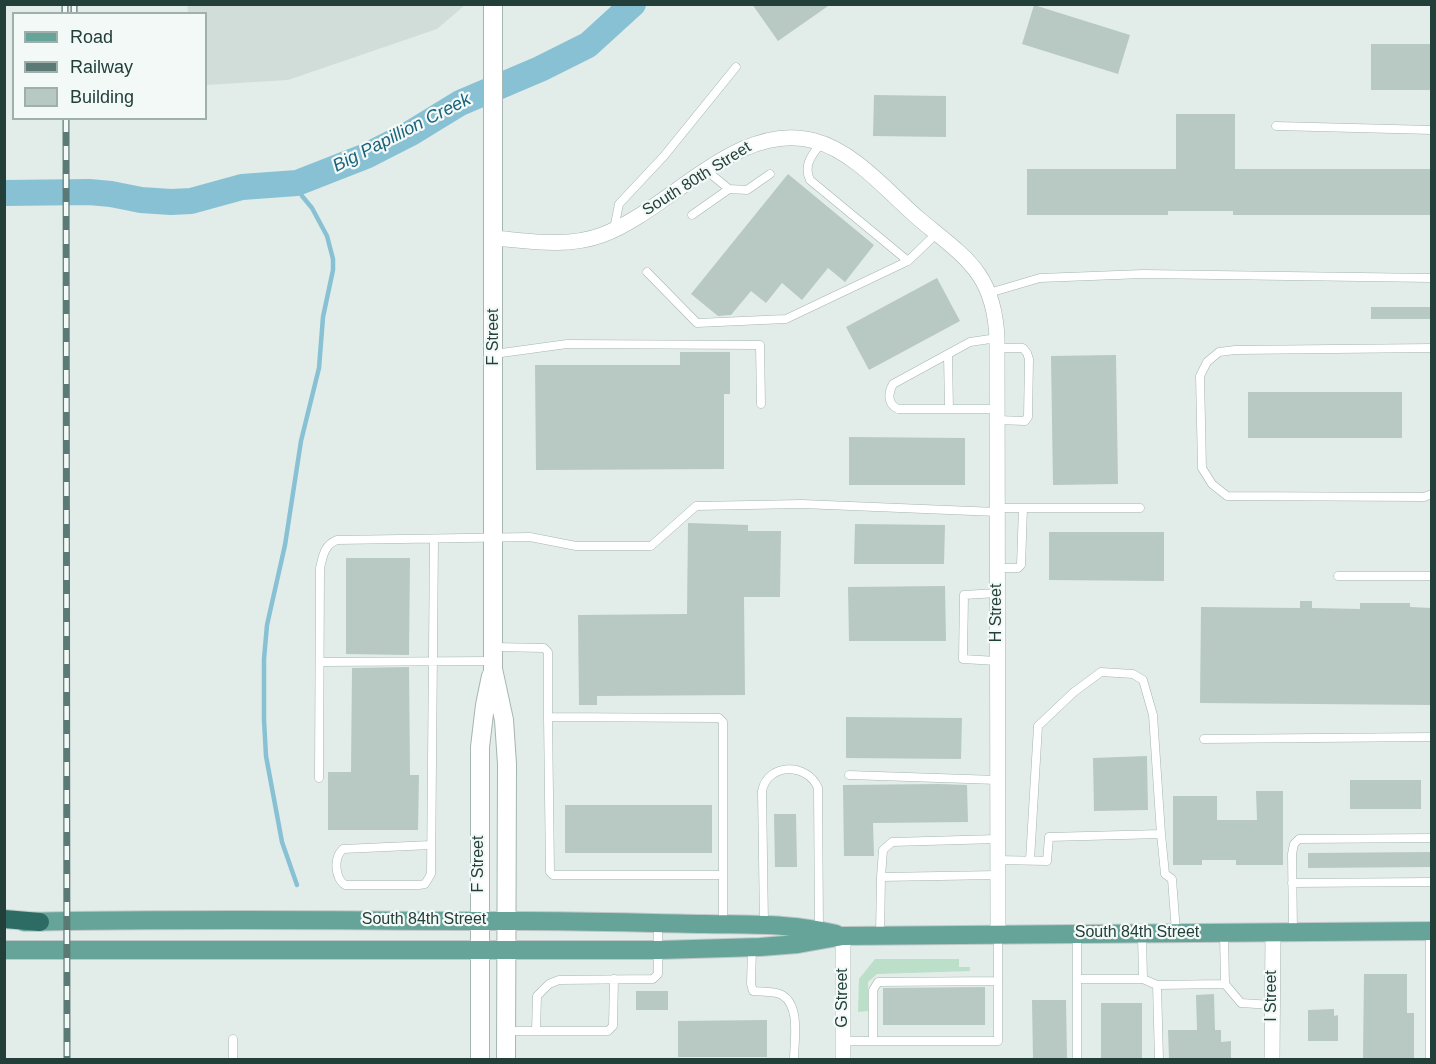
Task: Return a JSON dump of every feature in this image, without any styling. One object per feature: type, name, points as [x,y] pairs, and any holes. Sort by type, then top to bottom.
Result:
[{"type":"highway","points":[[4,921],[40,922]]},
{"type":"main road","name":"South 84th Street","points":[[40,922],[122,920],[658,922],[764,924],[819,930],[843,936]]},
{"type":"main road","name":"South 84th Street","points":[[4,950],[659,950],[752,948],[798,944],[843,936],[880,935],[1431,932]]},
{"type":"street","name":"F Street","points":[[480,1059],[480,747],[493,659],[493,4]]},
{"type":"street","name":"South 80th Street","points":[[494,238],[561,243],[580,241],[613,230],[740,149],[768,138],[792,137],[821,143],[851,160],[969,261],[989,293]]},
{"type":"street","name":"H Street","points":[[989,293],[996,314],[998,343],[996,510],[998,934]]},
{"type":"street","name":"F Street","points":[[493,659],[504,720],[507,764],[506,1059]]},
{"type":"street","name":"I Street","points":[[1272,1059],[1273,933]]},
{"type":"street","name":"G Street","points":[[843,936],[843,1059]]},
{"type":"lane","points":[[613,230],[619,204],[664,156],[736,67]]},
{"type":"lane","points":[[1276,126],[1431,130]]},
{"type":"lane","points":[[821,143],[809,159],[807,172],[810,180],[908,261]]},
{"type":"lane","points":[[707,171],[729,189],[747,190],[770,174]]},
{"type":"lane","points":[[692,215],[729,189]]},
{"type":"lane","points":[[647,272],[697,322],[786,319],[908,261],[937,233]]},
{"type":"lane","points":[[989,293],[1040,278],[1143,274],[1431,278]]},
{"type":"lane","points":[[970,342],[998,343],[1023,348],[1027,352],[1028,417],[1025,421],[949,409],[898,409],[893,407],[889,400],[889,391],[893,384],[970,342]]},
{"type":"lane","points":[[494,354],[567,344],[760,345],[761,404]]},
{"type":"lane","points":[[1431,348],[1235,350],[1219,352],[1207,362],[1200,376],[1202,468],[1212,484],[1227,496],[1424,497],[1431,494]]},
{"type":"lane","points":[[948,355],[949,409]]},
{"type":"lane","points":[[319,778],[320,568],[324,551],[330,543],[337,540],[530,537],[576,546],[651,546],[696,506],[801,504],[996,510],[1140,508]]},
{"type":"lane","points":[[996,568],[1018,568],[1021,565],[1023,508]]},
{"type":"lane","points":[[431,846],[343,849],[337,856],[337,876],[342,883],[351,886],[419,885],[425,884],[431,874],[434,539]]},
{"type":"lane","points":[[1338,576],[1431,576]]},
{"type":"lane","points":[[996,593],[964,596],[963,659],[997,661]]},
{"type":"lane","points":[[320,662],[432,662],[493,659],[544,648],[548,652],[550,872],[553,875],[723,875]]},
{"type":"lane","points":[[1030,860],[1038,726],[1074,692],[1101,672],[1133,674],[1143,680],[1153,715],[1165,874],[1172,879],[1176,933]]},
{"type":"lane","points":[[548,717],[719,718],[723,722],[723,924]]},
{"type":"lane","points":[[1204,739],[1431,737]]},
{"type":"lane","points":[[764,924],[763,783],[766,778],[777,771],[800,771],[809,774],[815,780],[818,788],[819,930]]},
{"type":"lane","points":[[849,775],[997,780]]},
{"type":"lane","points":[[880,877],[998,867],[1030,860],[1047,861],[1049,837],[1161,834]]},
{"type":"lane","points":[[1293,932],[1292,854],[1294,844],[1299,839],[1431,838]]},
{"type":"lane","points":[[880,935],[880,877],[883,850],[892,842],[998,839]]},
{"type":"lane","points":[[1292,883],[1431,882]]},
{"type":"lane","points":[[536,1031],[537,996],[549,984],[559,980],[654,979],[658,974],[658,922]]},
{"type":"lane","points":[[1430,1059],[1431,932]]},
{"type":"lane","points":[[1142,933],[1143,979]]},
{"type":"lane","points":[[1224,933],[1225,984],[1240,1003],[1272,1005]]},
{"type":"lane","points":[[843,1041],[998,1041],[998,934]]},
{"type":"lane","points":[[1077,934],[1077,1059]]},
{"type":"lane","points":[[752,948],[751,984],[753,991],[780,994],[787,999],[794,1011],[794,1059]]},
{"type":"lane","points":[[506,1031],[608,1031],[613,1026],[614,979]]},
{"type":"lane","points":[[1077,979],[1143,979],[1157,985],[1225,984]]},
{"type":"lane","points":[[873,1041],[873,990],[878,982],[998,981]]},
{"type":"lane","points":[[1157,985],[1159,1059]]},
{"type":"lane","points":[[233,1038],[233,1059]]},
{"type":"shaded area","points":[[187,4],[465,5],[437,29],[288,80],[207,85],[207,12],[188,12]]},
{"type":"green space","points":[[875,959],[959,959],[959,967],[970,967],[970,971],[877,974],[868,982],[868,1011],[858,1012],[859,979]]},
{"type":"building","points":[[752,4],[831,4],[778,41]]},
{"type":"building","points":[[1034,5],[1130,35],[1118,74],[1022,44]]},
{"type":"building","points":[[1371,44],[1431,44],[1431,90],[1371,90]]},
{"type":"building","points":[[874,95],[946,96],[946,137],[873,136]]},
{"type":"building","points":[[1176,114],[1235,114],[1235,169],[1431,169],[1431,215],[1233,215],[1233,211],[1168,211],[1168,215],[1027,215],[1027,169],[1176,169]]},
{"type":"building","points":[[788,174],[874,245],[845,282],[828,268],[802,300],[782,283],[766,303],[751,291],[731,315],[718,316],[691,294]]},
{"type":"building","points":[[937,278],[960,321],[869,370],[846,327]]},
{"type":"building","points":[[1371,307],[1431,307],[1431,319],[1371,319]]},
{"type":"building","points":[[680,352],[730,352],[730,394],[724,394],[724,469],[536,470],[535,365],[680,365]]},
{"type":"building","points":[[1116,355],[1118,484],[1053,485],[1051,356]]},
{"type":"building","points":[[1248,392],[1402,392],[1402,438],[1248,438]]},
{"type":"building","points":[[849,437],[965,438],[965,485],[849,485]]},
{"type":"building","points":[[688,523],[748,525],[748,531],[781,531],[780,597],[744,597],[745,695],[597,696],[597,705],[579,705],[578,615],[687,614]]},
{"type":"building","points":[[855,524],[945,525],[944,564],[854,564]]},
{"type":"building","points":[[1049,532],[1164,532],[1164,581],[1049,580]]},
{"type":"building","points":[[346,558],[410,558],[409,655],[346,654]]},
{"type":"building","points":[[945,586],[946,641],[849,641],[848,587]]},
{"type":"building","points":[[1300,601],[1312,601],[1312,608],[1360,609],[1360,603],[1410,603],[1410,607],[1431,608],[1431,705],[1200,703],[1201,607],[1300,608]]},
{"type":"building","points":[[409,667],[410,775],[419,775],[418,830],[328,830],[328,772],[351,772],[352,668]]},
{"type":"building","points":[[846,717],[962,718],[961,759],[846,758]]},
{"type":"building","points":[[1147,756],[1148,810],[1094,811],[1093,758]]},
{"type":"building","points":[[1350,780],[1421,780],[1421,809],[1350,809]]},
{"type":"building","points":[[843,785],[967,785],[968,822],[873,823],[874,856],[844,856]]},
{"type":"building","points":[[1256,791],[1283,791],[1283,865],[1236,865],[1236,860],[1202,860],[1202,865],[1173,865],[1173,796],[1217,796],[1217,820],[1257,820]]},
{"type":"building","points":[[565,805],[712,805],[712,853],[565,853]]},
{"type":"building","points":[[774,814],[796,814],[797,867],[775,867]]},
{"type":"building","points":[[1431,852],[1431,867],[1308,868],[1308,853]]},
{"type":"building","points":[[1364,974],[1407,974],[1407,1013],[1414,1013],[1414,1059],[1363,1059]]},
{"type":"building","points":[[985,987],[985,1025],[883,1025],[883,988]]},
{"type":"building","points":[[636,991],[668,991],[668,1010],[636,1010]]},
{"type":"building","points":[[1214,994],[1215,1030],[1221,1030],[1221,1042],[1231,1041],[1231,1059],[1169,1059],[1168,1030],[1197,1030],[1196,995]]},
{"type":"building","points":[[1032,1000],[1066,1000],[1067,1059],[1033,1059]]},
{"type":"building","points":[[1101,1003],[1142,1003],[1142,1059],[1101,1059]]},
{"type":"building","points":[[1334,1009],[1334,1016],[1338,1015],[1338,1041],[1308,1041],[1308,1010]]},
{"type":"building","points":[[767,1020],[767,1057],[678,1057],[678,1021]]},
{"type":"waterway","name":"Big Papillion Creek","points":[[4,193],[89,192],[171,202],[191,201],[242,187],[297,183],[366,156],[411,133],[460,103],[540,69],[588,45],[633,4]]},
{"type":"waterway","points":[[297,183],[302,196],[312,208],[327,236],[333,259],[333,270],[323,317],[319,368],[301,441],[285,545],[267,625],[264,659],[266,756],[282,842],[297,885]]},
{"type":"railway","points":[[65,4],[65,12]]},
{"type":"railway","points":[[74,4],[74,12]]},
{"type":"railway","points":[[66,120],[67,1060]]}]
